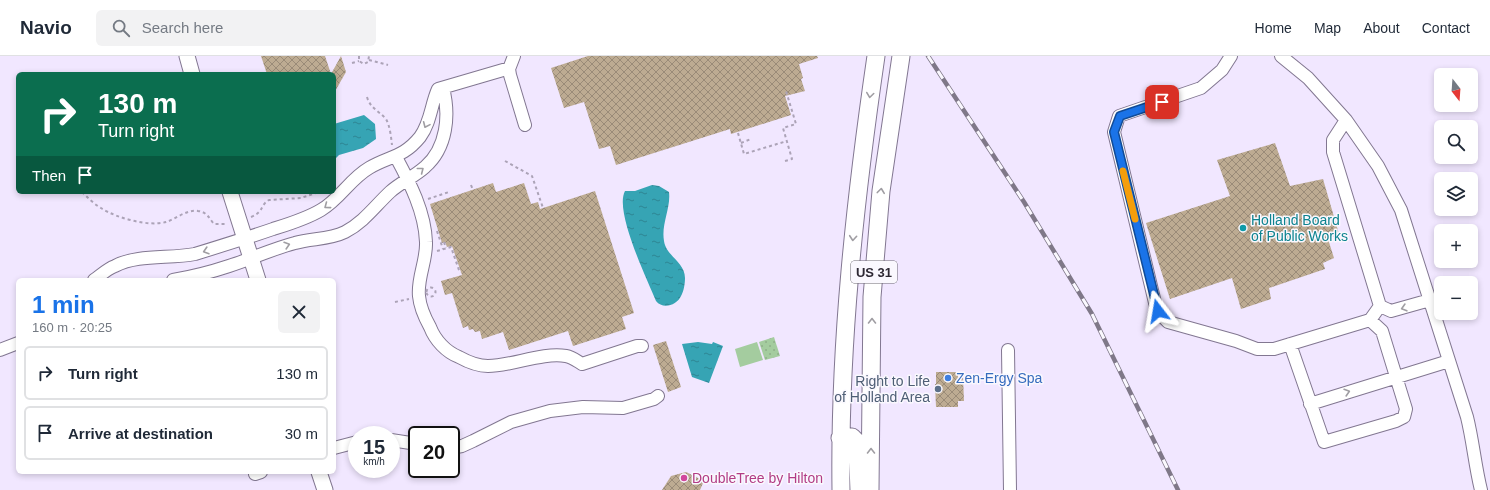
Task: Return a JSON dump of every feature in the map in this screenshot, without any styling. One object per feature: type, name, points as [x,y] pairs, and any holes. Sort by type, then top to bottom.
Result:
[{"type":"highway","name":"US 31","points":[[841,490],[840,438],[842,372],[857,188],[876,56]]},
{"type":"highway","name":"US 31","points":[[870,490],[872,297],[881,191],[901,56]]},
{"type":"highway","points":[[840,438],[852,437],[857,442],[859,490]]},
{"type":"main road","points":[[187,56],[191,72]]},
{"type":"main road","points":[[231,194],[257,278]]},
{"type":"main road","points":[[320,474],[325,490]]},
{"type":"street","points":[[514,56],[510,69],[510,75],[526,125]]},
{"type":"street","points":[[1231,56],[1222,70],[1201,88],[1120,116],[1114,132],[1158,311],[1168,322],[1236,341],[1257,349],[1274,349],[1370,320],[1380,306]]},
{"type":"street","points":[[1280,56],[1308,78],[1346,120],[1378,166],[1400,210],[1467,417],[1472,436],[1476,469],[1481,490]]},
{"type":"street","points":[[97,278],[115,265],[135,259],[179,257],[195,254],[312,215],[332,202],[360,173],[393,153],[413,145],[425,130],[435,96],[441,88],[510,69]]},
{"type":"street","points":[[181,278],[229,266],[296,242],[325,238],[343,233],[361,222],[391,191],[429,163],[436,154],[444,134],[446,119],[441,88]]},
{"type":"street","points":[[1346,120],[1333,140],[1333,152],[1380,306],[1391,311],[1430,300]]},
{"type":"street","points":[[393,153],[408,179],[423,219],[426,250],[419,288],[420,302],[431,330],[445,348],[454,355],[479,365],[487,366],[557,356],[572,358],[582,364],[637,346],[642,346]]},
{"type":"street","points":[[1290,344],[1324,442],[1396,421],[1404,417],[1406,409],[1382,331],[1370,320]]},
{"type":"street","points":[[0,350],[16,344]]},
{"type":"street","points":[[1008,350],[1010,490]]},
{"type":"street","points":[[1310,404],[1449,361]]},
{"type":"street","points":[[460,446],[511,422],[550,411],[583,407],[624,408],[654,399],[658,396]]},
{"type":"street","points":[[336,447],[348,444]]},
{"type":"path","points":[[359,60],[364,64],[367,63],[369,56]]},
{"type":"path","points":[[352,63],[359,60]]},
{"type":"path","points":[[369,60],[388,65]]},
{"type":"path","points":[[785,161],[792,159],[783,128],[796,124],[786,91]]},
{"type":"path","points":[[367,97],[370,104],[384,117],[388,124],[393,153]]},
{"type":"path","points":[[738,133],[744,154],[786,141]]},
{"type":"path","points":[[741,143],[751,139]]},
{"type":"path","points":[[505,161],[532,176],[543,208]]},
{"type":"path","points":[[471,185],[473,190]]},
{"type":"path","points":[[433,197],[449,192]]},
{"type":"path","points":[[84,194],[102,209],[133,220],[158,224],[173,220],[189,212],[196,211],[206,214],[214,224],[226,224]]},
{"type":"path","points":[[251,216],[260,212],[265,202],[268,200],[301,198],[313,194]]},
{"type":"path","points":[[443,244],[446,248]]},
{"type":"path","points":[[434,252],[451,247],[460,274]]},
{"type":"path","points":[[395,302],[414,297]]},
{"type":"green space","points":[[774,337],[780,356],[765,360],[759,342]]},
{"type":"green space","points":[[757,342],[763,360],[740,367],[735,349]]},
{"type":"water","points":[[364,115],[375,124],[376,139],[363,148],[339,155],[336,158],[336,123]]},
{"type":"water","points":[[652,185],[659,186],[669,192],[669,204],[663,235],[664,241],[668,251],[682,268],[685,278],[684,289],[679,299],[673,304],[666,306],[659,304],[656,301],[639,262],[624,214],[623,201],[625,191],[635,191]]},
{"type":"water","points":[[698,342],[712,344],[713,342],[723,346],[709,383],[692,377],[682,344]]},
{"type":"building","points":[[261,56],[325,56],[330,72],[266,72]]},
{"type":"building","points":[[341,56],[346,72],[336,90],[336,72],[332,72]]},
{"type":"building","points":[[588,56],[817,56],[818,58],[799,64],[803,78],[801,79],[805,91],[785,96],[791,115],[731,134],[730,129],[616,165],[610,146],[599,149],[584,102],[564,108],[551,68]]},
{"type":"building","name":"Holland Board of Public Works","points":[[1275,143],[1290,186],[1323,179],[1339,234],[1328,239],[1334,258],[1323,263],[1325,269],[1269,288],[1271,299],[1241,309],[1232,278],[1170,299],[1146,223],[1230,196],[1217,160]]},
{"type":"building","points":[[493,183],[496,192],[524,183],[531,204],[538,202],[540,209],[595,191],[634,313],[622,317],[626,329],[573,346],[568,331],[509,350],[503,332],[482,339],[480,331],[475,332],[473,329],[469,330],[468,326],[463,328],[452,293],[445,295],[441,281],[462,275],[452,246],[447,247],[445,242],[442,243],[430,204]]},
{"type":"building","points":[[666,341],[681,387],[668,392],[653,345]]},
{"type":"building","points":[[936,372],[958,372],[958,377],[963,377],[964,401],[958,401],[958,407],[936,407]]},
{"type":"building","name":"DoubleTree by Hilton","points":[[686,472],[704,481],[700,490],[662,490],[671,476]]},
{"type":"railway","points":[[928,56],[1024,202],[1092,314],[1178,490]]},
{"type":"slow traffic","points":[[1123,171],[1135,219]]},
{"type":"place","name":"Holland Board of Public Works","points":[[1243,228]]},
{"type":"place","name":"Zen-Ergy Spa","points":[[948,378]]},
{"type":"place","name":"Right to Life of Holland Area","points":[[938,389]]},
{"type":"place","name":"DoubleTree by Hilton","points":[[684,478]]},
{"type":"route","points":[[1158,311],[1114,132],[1120,116],[1162,102]]}]
